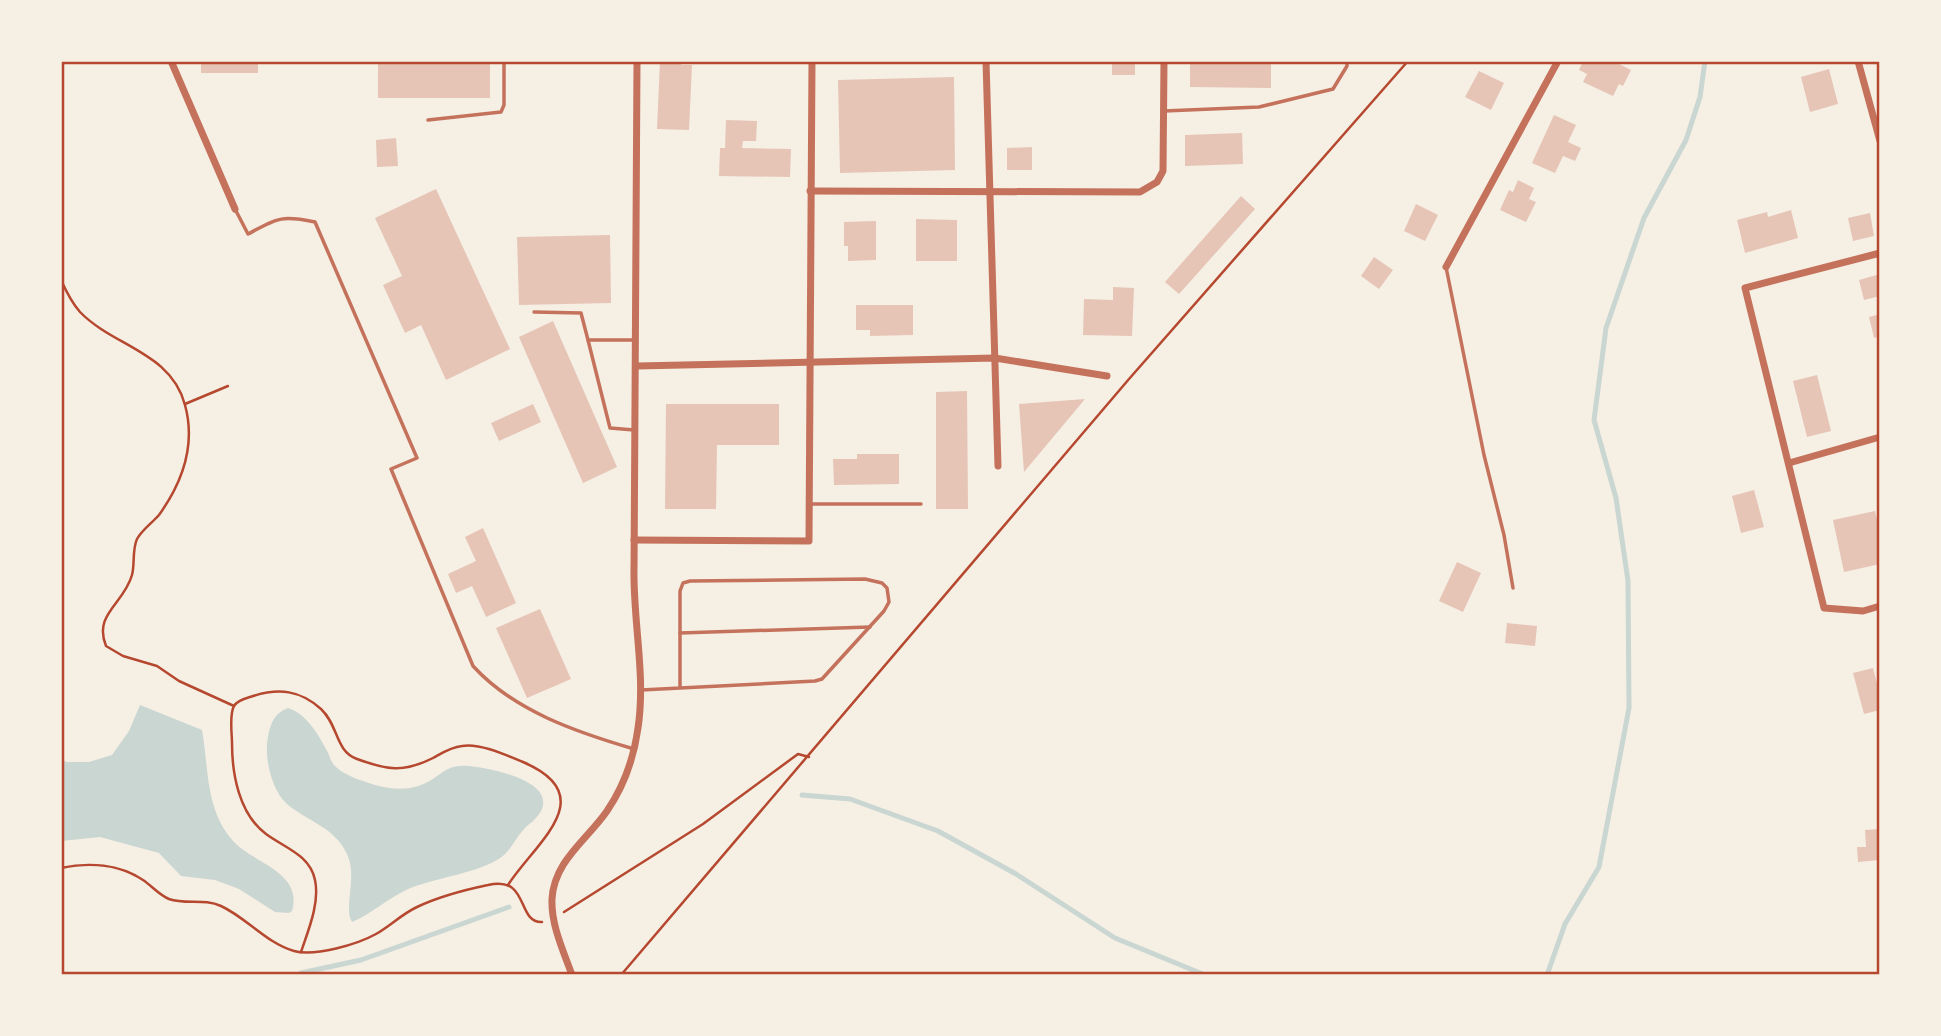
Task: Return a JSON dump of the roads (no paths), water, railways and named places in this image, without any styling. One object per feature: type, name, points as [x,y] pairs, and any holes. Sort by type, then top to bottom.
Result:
[{"type":"street","points":[[171,61],[235,209]]},
{"type":"street","points":[[572,975],[549,920],[558,873],[612,803],[626,776],[640,712],[634,540],[637,61]]},
{"type":"street","points":[[634,540],[809,541],[811,61]]},
{"type":"street","points":[[986,61],[998,466]]},
{"type":"street","points":[[810,191],[1140,192],[1157,182],[1163,171],[1164,61]]},
{"type":"street","points":[[1446,267],[1559,61]]},
{"type":"street","points":[[1858,61],[1880,141]]},
{"type":"street","points":[[1880,253],[1745,288],[1824,608],[1863,611],[1880,606]]},
{"type":"street","points":[[637,366],[995,358],[1107,376]]},
{"type":"street","points":[[1789,463],[1880,438]]},
{"type":"lane","points":[[428,120],[501,112],[504,105],[504,61]]},
{"type":"lane","points":[[1164,111],[1259,107],[1333,89],[1348,61]]},
{"type":"lane","points":[[235,209],[248,234],[276,219],[289,216],[315,222],[417,458],[391,469],[472,666],[489,683],[532,710],[583,734],[634,749]]},
{"type":"lane","points":[[1446,267],[1484,455],[1504,535],[1513,589]]},
{"type":"lane","points":[[534,312],[581,313],[610,428],[636,430]]},
{"type":"lane","points":[[588,340],[636,340]]},
{"type":"lane","points":[[810,504],[921,504]]},
{"type":"lane","points":[[641,690],[815,681],[828,674],[870,627],[889,602],[887,588],[874,581],[683,583],[680,591],[680,686]]},
{"type":"lane","points":[[680,633],[870,627]]},
{"type":"waterway","points":[[1547,975],[1565,924],[1599,867],[1629,708],[1628,581],[1616,498],[1594,420],[1606,328],[1644,218],[1686,140],[1700,97],[1705,61]]},
{"type":"waterway","points":[[802,795],[850,799],[938,831],[1016,874],[1115,938],[1205,975]]},
{"type":"waterway","points":[[301,973],[361,960],[509,907]]}]
